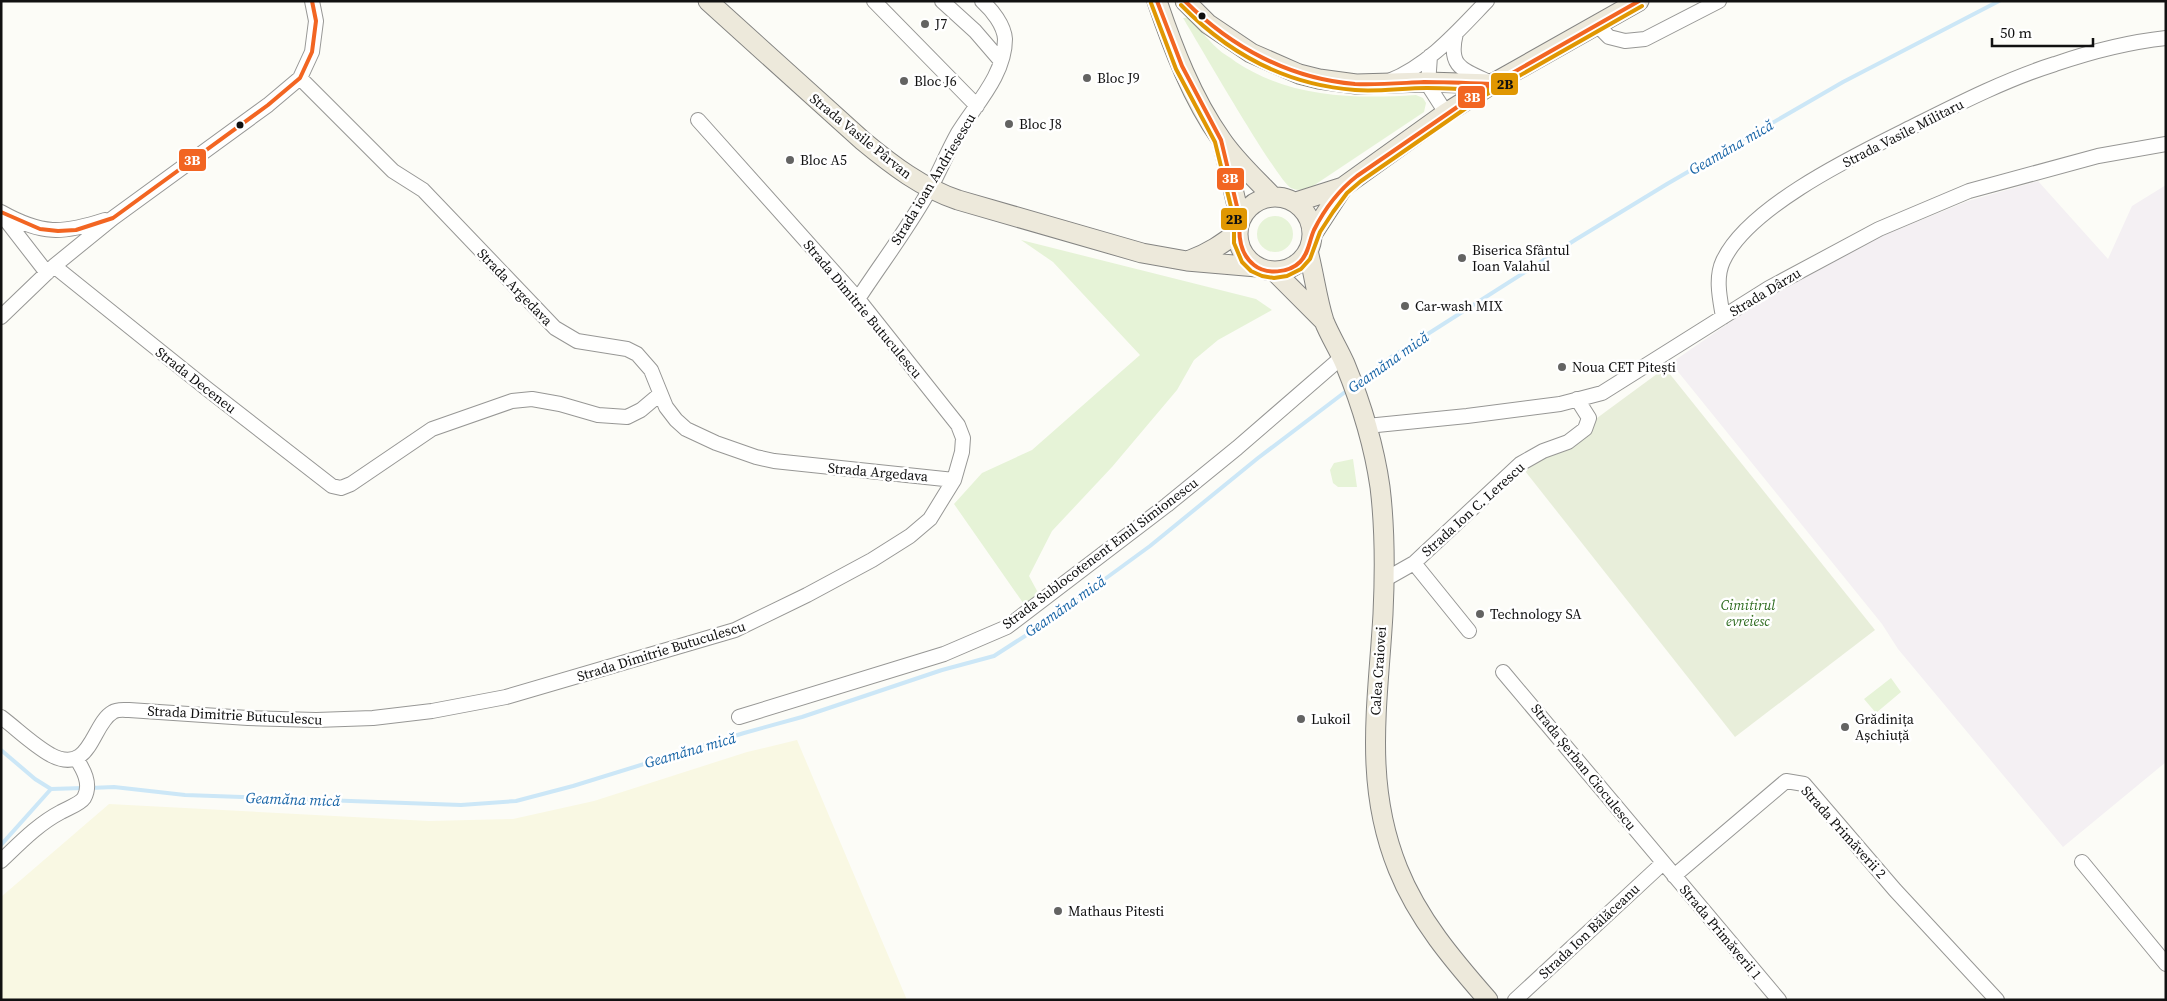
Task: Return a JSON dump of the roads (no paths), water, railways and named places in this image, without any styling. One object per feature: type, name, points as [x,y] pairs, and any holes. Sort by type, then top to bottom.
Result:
[{"type":"main road","name":"Strada Vasile Pârvan","points":[[708,1],[856,135],[888,162],[930,189],[958,200],[1142,253],[1187,261],[1266,269]]},
{"type":"main road","points":[[1157,1],[1182,66],[1222,140],[1272,196]]},
{"type":"main road","points":[[1185,1],[1208,24],[1251,53],[1282,68],[1312,78],[1339,83],[1427,82],[1492,84]]},
{"type":"main road","points":[[1296,202],[1343,187],[1446,112],[1639,1]]},
{"type":"main road","points":[[1222,140],[1239,225],[1242,252],[1266,269],[1324,321]]},
{"type":"main road","points":[[1266,269],[1285,270],[1302,260],[1308,251],[1313,233],[1343,187]]},
{"type":"main road","points":[[1187,261],[1206,254],[1222,244],[1239,225],[1253,203],[1272,196],[1284,197],[1296,202],[1308,216],[1313,233]]},
{"type":"main road","points":[[1308,251],[1324,321]]},
{"type":"main road","name":"Calea Craiovei","points":[[1324,321],[1344,362],[1357,396],[1367,426],[1379,485],[1384,580],[1374,739],[1375,773],[1385,829],[1398,870],[1431,931],[1488,1000]]},
{"type":"street","points":[[1,317],[51,270],[113,218],[268,105],[300,78],[312,52],[316,21],[312,1]]},
{"type":"street","name":"Strada ioan Andriesescu","points":[[858,299],[930,189],[958,133],[977,106],[874,1]]},
{"type":"street","points":[[942,1],[975,31],[1000,60]]},
{"type":"street","points":[[977,106],[997,70],[1005,38],[1000,23],[990,8],[982,1]]},
{"type":"street","points":[[1382,84],[1408,72],[1430,56],[1456,33],[1487,1]]},
{"type":"street","points":[[1597,25],[1609,37],[1625,41],[1645,39],[1719,1]]},
{"type":"street","points":[[1456,33],[1453,50],[1457,65],[1463,70],[1492,84]]},
{"type":"street","name":"Strada Vasile Militaru","points":[[1723,317],[1718,289],[1722,262],[1735,242],[1753,224],[1786,197],[1824,173],[1939,113],[2020,76],[2054,64],[2112,48],[2166,38]]},
{"type":"street","points":[[1430,56],[1427,82],[1446,112]]},
{"type":"street","name":"Strada Argedava","points":[[300,78],[393,171],[423,190],[555,328],[577,341],[627,349],[638,354],[651,370],[666,407],[686,429],[716,443],[756,457],[801,465],[954,480]]},
{"type":"street","name":"Strada Dimitrie Butuculescu","points":[[76,758],[85,751],[106,718],[114,711],[129,710],[248,718],[316,720],[373,718],[432,711],[506,698],[735,630],[807,595],[872,560],[910,536],[930,519],[954,480],[962,452],[963,438],[958,425],[858,299],[698,120]]},
{"type":"street","name":"Strada Dârzu","points":[[1367,426],[1560,404],[1602,393],[1769,288],[1854,241],[1969,191],[2098,156],[2166,144]]},
{"type":"street","points":[[1,213],[40,228],[58,230],[76,230],[113,218]]},
{"type":"street","name":"Strada Deceneu","points":[[1,213],[51,270],[332,486],[341,488],[351,484],[432,429],[512,401],[532,399],[560,404],[598,415],[627,417],[641,410],[660,394]]},
{"type":"street","name":"Strada Sublocotenent Emil Simionescu","points":[[739,717],[944,654],[1007,627],[1230,454],[1344,362]]},
{"type":"street","name":"Strada Ion C. Lerescu","points":[[1384,580],[1414,563],[1520,464],[1543,451],[1568,442],[1585,429],[1589,418],[1577,400]]},
{"type":"street","points":[[1414,563],[1470,631]]},
{"type":"street","name":"Strada Șerban Cioculescu","points":[[1503,672],[1663,863]]},
{"type":"street","points":[[1,717],[52,755],[64,759],[76,758],[86,774],[86,793],[83,800],[50,818],[35,829],[1,861]]},
{"type":"street","name":"Strada Primăverii 2","points":[[1674,876],[1786,781],[1804,784],[1896,890],[1996,1000]]},
{"type":"street","points":[[2082,862],[2166,964]]},
{"type":"street","name":"Strada Primăverii 1","points":[[1663,863],[1779,1000]]},
{"type":"street","name":"Strada Ion Bălăceanu","points":[[1515,1000],[1663,863]]},
{"type":"waterway","name":"Geamăna mică","points":[[1358,382],[1390,358],[1575,240],[1667,184],[1843,82],[1999,1]]},
{"type":"waterway","name":"Geamăna mică","points":[[90,788],[114,787],[185,795],[461,805],[516,801],[573,786],[802,717],[942,670],[994,656],[1042,625],[1150,546],[1258,458],[1349,389]]},
{"type":"waterway","name":"Geamăna mică","points":[[1,750],[35,779],[51,789],[83,788]]},
{"type":"waterway","points":[[1,845],[51,789]]},
{"type":"place","name":"J7","points":[[925,24]]},
{"type":"place","name":"Bloc J9","points":[[1087,78]]},
{"type":"place","name":"Bloc J6","points":[[904,81]]},
{"type":"place","name":"Bloc J8","points":[[1009,124]]},
{"type":"place","name":"Bloc A5","points":[[790,160]]},
{"type":"place","name":"Biserica Sfântul Ioan Valahul","points":[[1462,258]]},
{"type":"place","name":"Car-wash MIX","points":[[1405,306]]},
{"type":"place","name":"Noua CET Pitești","points":[[1562,367]]},
{"type":"place","name":"Technology SA","points":[[1480,614]]},
{"type":"place","name":"Lukoil","points":[[1301,719]]},
{"type":"place","name":"Grădinița Așchiuță","points":[[1845,727]]},
{"type":"place","name":"Mathaus Pitesti","points":[[1058,911]]},
{"type":"park label","name":"Cimitirul evreiesc","points":[[1748,614]]}]
